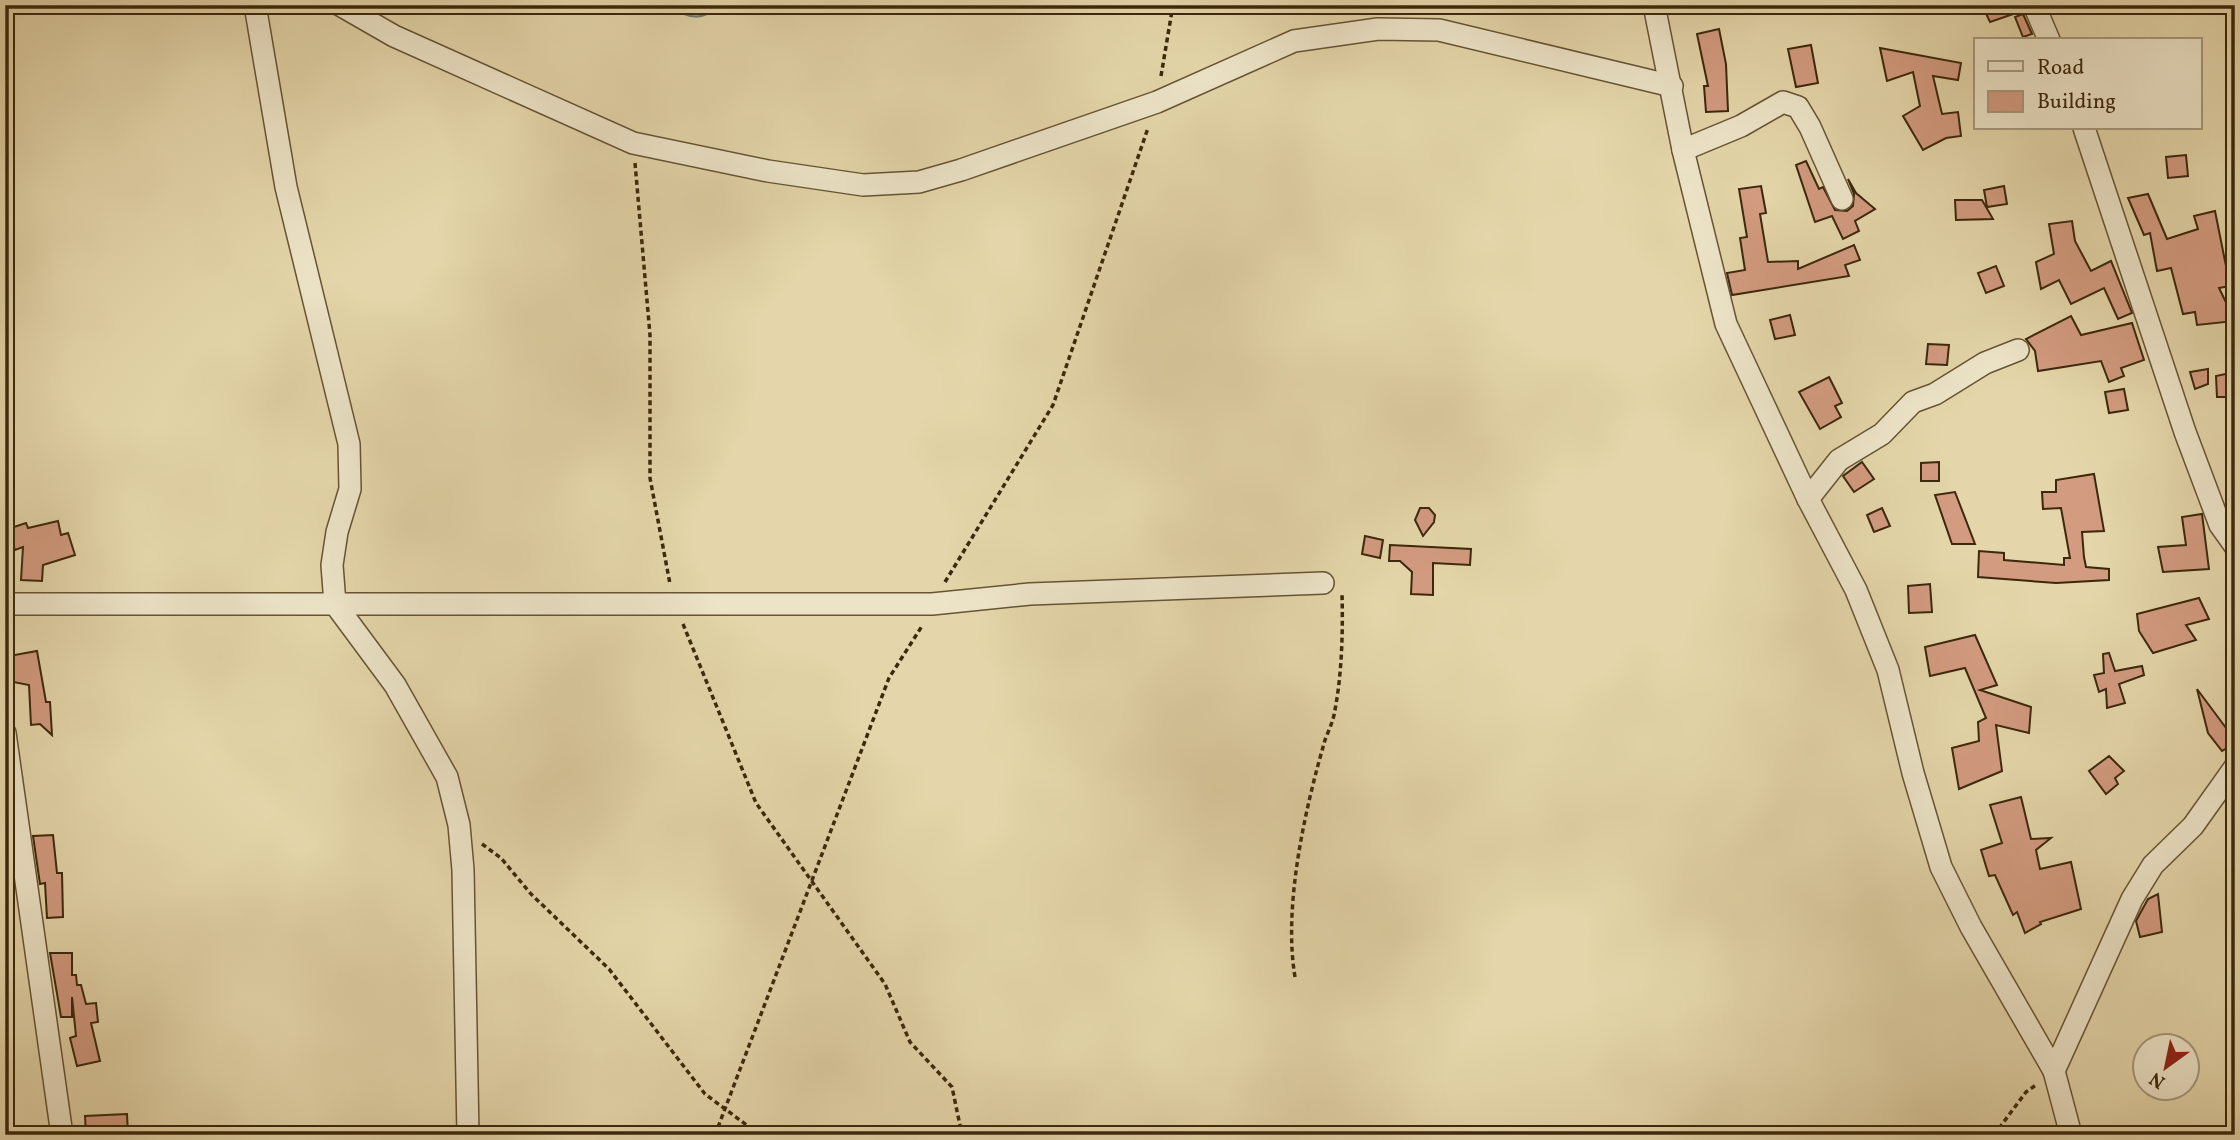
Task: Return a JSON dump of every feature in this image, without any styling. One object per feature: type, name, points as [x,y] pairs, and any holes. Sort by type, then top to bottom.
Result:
[{"type":"street","points":[[255,5],[286,187],[349,444],[350,489],[337,532],[332,565],[335,604],[395,685],[447,777],[459,825],[463,870],[468,1135]]},
{"type":"street","points":[[340,5],[394,36],[633,143],[768,171],[863,185],[919,182],[961,170],[1157,102],[1294,41],[1378,29],[1439,30],[1672,86]]},
{"type":"street","points":[[1654,5],[1683,150],[1726,324],[1808,499],[1856,590],[1888,670],[1913,773],[1941,867],[1971,927],[2054,1071],[2071,1135]]},
{"type":"street","points":[[2034,5],[2048,38]]},
{"type":"street","points":[[1683,150],[1741,126],[1783,102],[1798,107],[1810,127],[1842,199]]},
{"type":"street","points":[[2085,130],[2189,444],[2220,525],[2235,546]]},
{"type":"street","points":[[1808,499],[1839,460],[1882,434],[1913,402],[1936,394],[1985,363],[2018,350]]},
{"type":"street","points":[[5,604],[932,604],[1030,594],[1323,583]]},
{"type":"street","points":[[5,733],[62,1135]]},
{"type":"street","points":[[2054,1071],[2132,899],[2153,865],[2193,826],[2235,767]]},
{"type":"path","points":[[715,1135],[889,678],[918,635],[932,604],[1053,405],[1157,102],[1173,5]]},
{"type":"path","points":[[633,143],[650,335],[650,478],[674,604],[756,803],[885,984],[910,1042],[951,1087],[962,1135]]},
{"type":"path","points":[[1295,977],[1292,951],[1297,862],[1312,790],[1334,714],[1341,652],[1342,591],[1334,584],[1323,583]]},
{"type":"path","points":[[459,825],[501,858],[531,894],[609,969],[705,1094],[760,1135]]},
{"type":"path","points":[[1994,1135],[2026,1092],[2054,1071]]},
{"type":"water","points":[[673,5],[718,5],[707,14],[696,17],[684,14]]},
{"type":"building","points":[[1982,5],[2021,5],[2022,11],[1990,22]]},
{"type":"building","points":[[2023,14],[2032,34],[2023,37],[2015,17]]},
{"type":"building","points":[[1719,29],[1726,64],[1728,111],[1706,112],[1704,86],[1708,86],[1697,34]]},
{"type":"building","points":[[1811,45],[1818,83],[1796,87],[1788,49]]},
{"type":"building","points":[[1880,48],[1961,63],[1958,80],[1933,76],[1942,114],[1958,112],[1961,136],[1946,138],[1923,150],[1903,116],[1920,106],[1913,72],[1887,81]]},
{"type":"building","points":[[2186,155],[2188,176],[2168,178],[2166,157]]},
{"type":"building","points":[[1806,161],[1819,189],[1823,187],[1835,210],[1847,211],[1853,206],[1854,194],[1848,179],[1856,193],[1875,209],[1855,221],[1859,231],[1843,239],[1832,216],[1815,222],[1796,165]]},
{"type":"building","points":[[1761,186],[1766,213],[1760,214],[1768,262],[1798,261],[1798,269],[1854,245],[1860,260],[1845,265],[1849,276],[1732,295],[1727,273],[1745,270],[1740,238],[1747,237],[1739,189]]},
{"type":"building","points":[[2004,186],[2007,204],[1987,207],[1984,190]]},
{"type":"building","points":[[2148,194],[2167,239],[2198,229],[2194,216],[2215,211],[2230,286],[2219,288],[2235,321],[2197,325],[2195,312],[2183,314],[2171,268],[2157,271],[2150,233],[2144,235],[2128,198]]},
{"type":"building","points":[[1955,200],[1982,200],[1993,219],[1956,220]]},
{"type":"building","points":[[2072,221],[2075,241],[2091,271],[2111,261],[2132,313],[2118,319],[2104,288],[2071,304],[2059,280],[2041,289],[2036,262],[2054,254],[2049,224]]},
{"type":"building","points":[[1996,266],[2004,286],[1986,293],[1978,273]]},
{"type":"building","points":[[1790,315],[1795,335],[1775,339],[1770,320]]},
{"type":"building","points":[[2071,316],[2081,335],[2132,323],[2144,360],[2121,368],[2124,376],[2109,382],[2101,361],[2038,371],[2035,351],[2026,339]]},
{"type":"building","points":[[1928,344],[1949,345],[1947,365],[1926,364]]},
{"type":"building","points":[[2208,369],[2208,384],[2195,389],[2190,372]]},
{"type":"building","points":[[2235,372],[2235,397],[2217,397],[2216,376]]},
{"type":"building","points":[[1829,377],[1842,403],[1835,406],[1841,417],[1820,429],[1799,392]]},
{"type":"building","points":[[2124,389],[2128,410],[2109,413],[2105,392]]},
{"type":"building","points":[[1862,462],[1874,479],[1854,492],[1843,476]]},
{"type":"building","points":[[1939,462],[1939,481],[1921,481],[1921,463]]},
{"type":"building","points":[[2094,474],[2104,531],[2082,532],[2084,557],[2086,567],[2109,569],[2109,580],[2056,583],[1978,577],[1979,551],[2004,553],[2004,560],[2064,565],[2064,558],[2070,558],[2061,508],[2043,509],[2042,492],[2056,492],[2056,480]]},
{"type":"building","points":[[1955,492],[1975,544],[1952,544],[1935,495]]},
{"type":"building","points":[[1420,508],[1429,508],[1435,515],[1434,522],[1423,536],[1415,520]]},
{"type":"building","points":[[1882,508],[1890,526],[1874,532],[1867,515]]},
{"type":"building","points":[[2202,514],[2209,569],[2163,572],[2158,547],[2186,545],[2182,517]]},
{"type":"building","points":[[58,521],[61,535],[68,533],[75,555],[43,565],[42,581],[21,580],[23,547],[15,550],[8,529],[26,523],[28,528]]},
{"type":"building","points":[[1365,536],[1383,540],[1380,558],[1362,554]]},
{"type":"building","points":[[1390,545],[1471,549],[1470,565],[1433,563],[1433,595],[1411,594],[1412,572],[1400,561],[1389,561]]},
{"type":"building","points":[[1930,584],[1932,612],[1909,613],[1908,586]]},
{"type":"building","points":[[2199,598],[2209,619],[2186,625],[2196,640],[2153,653],[2139,631],[2137,614]]},
{"type":"building","points":[[1975,635],[1997,685],[1980,690],[2031,707],[2029,733],[1996,725],[2002,771],[1959,789],[1952,748],[1979,741],[1978,722],[1986,718],[1965,668],[1930,676],[1925,647]]},
{"type":"building","points":[[37,651],[46,702],[50,702],[52,735],[40,724],[31,725],[29,685],[13,682],[9,656]]},
{"type":"building","points":[[2109,653],[2115,671],[2142,666],[2144,675],[2119,684],[2125,703],[2107,708],[2106,689],[2099,692],[2094,675],[2104,673],[2103,654]]},
{"type":"building","points":[[2197,689],[2235,740],[2235,743],[2222,751],[2208,733]]},
{"type":"building","points":[[2109,756],[2124,771],[2115,778],[2118,784],[2106,794],[2089,771]]},
{"type":"building","points":[[2021,797],[2031,839],[2051,838],[2036,850],[2040,869],[2071,862],[2081,909],[2040,922],[2041,924],[2025,933],[2017,912],[2013,915],[1995,875],[1989,876],[1981,850],[2002,843],[1990,805]]},
{"type":"building","points":[[53,835],[57,873],[62,873],[63,917],[47,918],[45,883],[40,884],[33,836]]},
{"type":"building","points":[[2158,894],[2162,932],[2140,937],[2136,921],[2148,899]]},
{"type":"building","points":[[50,953],[72,953],[72,975],[76,975],[77,985],[81,985],[86,1004],[96,1003],[98,1022],[91,1023],[100,1061],[77,1066],[70,1038],[76,1036],[72,997],[72,1017],[61,1017]]},
{"type":"building","points":[[127,1114],[128,1135],[86,1135],[85,1116]]}]
